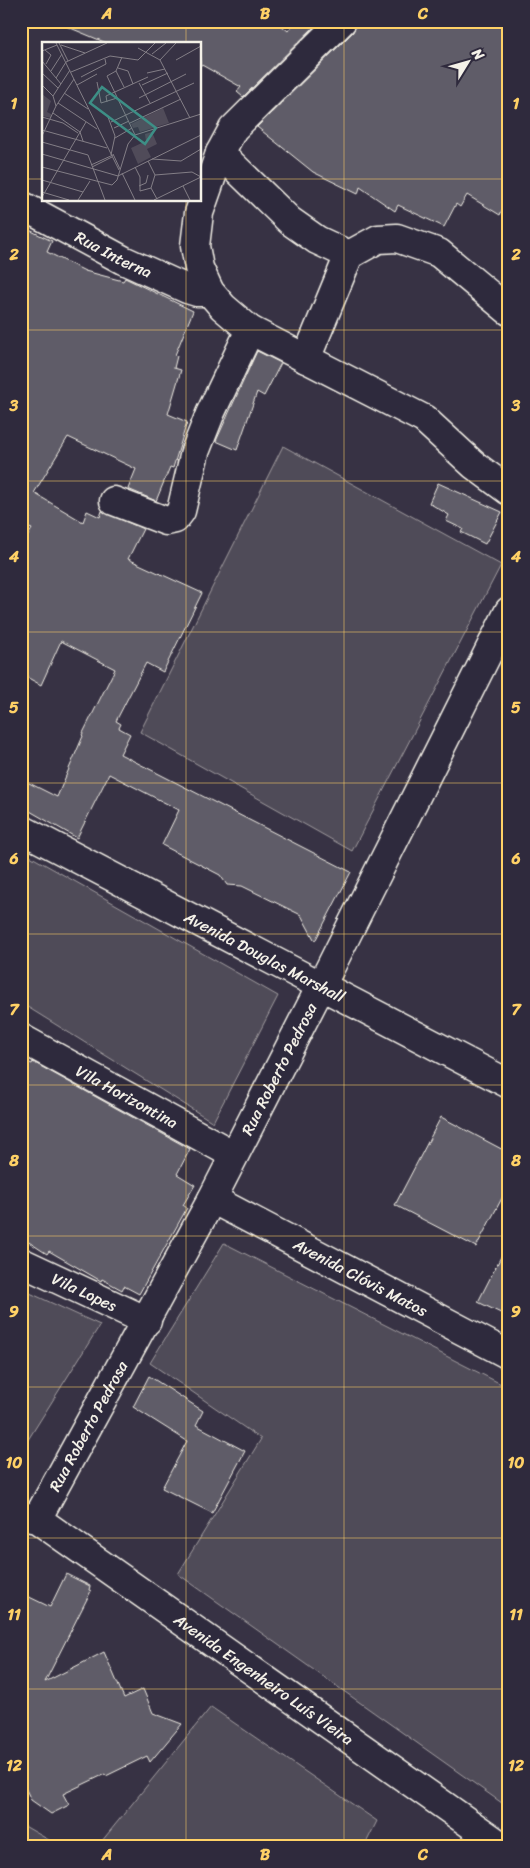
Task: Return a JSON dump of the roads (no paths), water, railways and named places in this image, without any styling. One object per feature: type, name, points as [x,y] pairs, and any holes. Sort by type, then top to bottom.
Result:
[{"type":"street","points":[[342,21],[233,130],[220,153],[199,212],[195,246],[199,268],[210,292],[223,307],[250,330],[424,418],[474,465],[509,491]]},
{"type":"street","points":[[220,153],[290,221],[317,240],[350,255]]},
{"type":"street","name":"Rua Interna","points":[[21,205],[123,260],[187,289],[196,292],[210,292]]},
{"type":"street","points":[[306,358],[350,255],[378,239],[397,238],[424,246],[439,253],[509,311]]},
{"type":"street","points":[[114,501],[166,521],[175,518],[181,511],[195,452],[210,414],[250,330]]},
{"type":"street","name":"Rua Roberto Pedrosa","points":[[29,1518],[147,1321],[212,1199],[509,611]]},
{"type":"street","name":"Avenida Douglas Marshall","points":[[21,829],[509,1084]]},
{"type":"street","name":"Vila Horizontina","points":[[21,1038],[234,1156]]},
{"type":"street","name":"Avenida Clóvis Matos","points":[[212,1199],[509,1355]]},
{"type":"street","name":"Vila Lopes","points":[[21,1262],[147,1321]]},
{"type":"street","name":"Avenida Engenheiro Luís Vieira","points":[[29,1518],[503,1847]]}]
